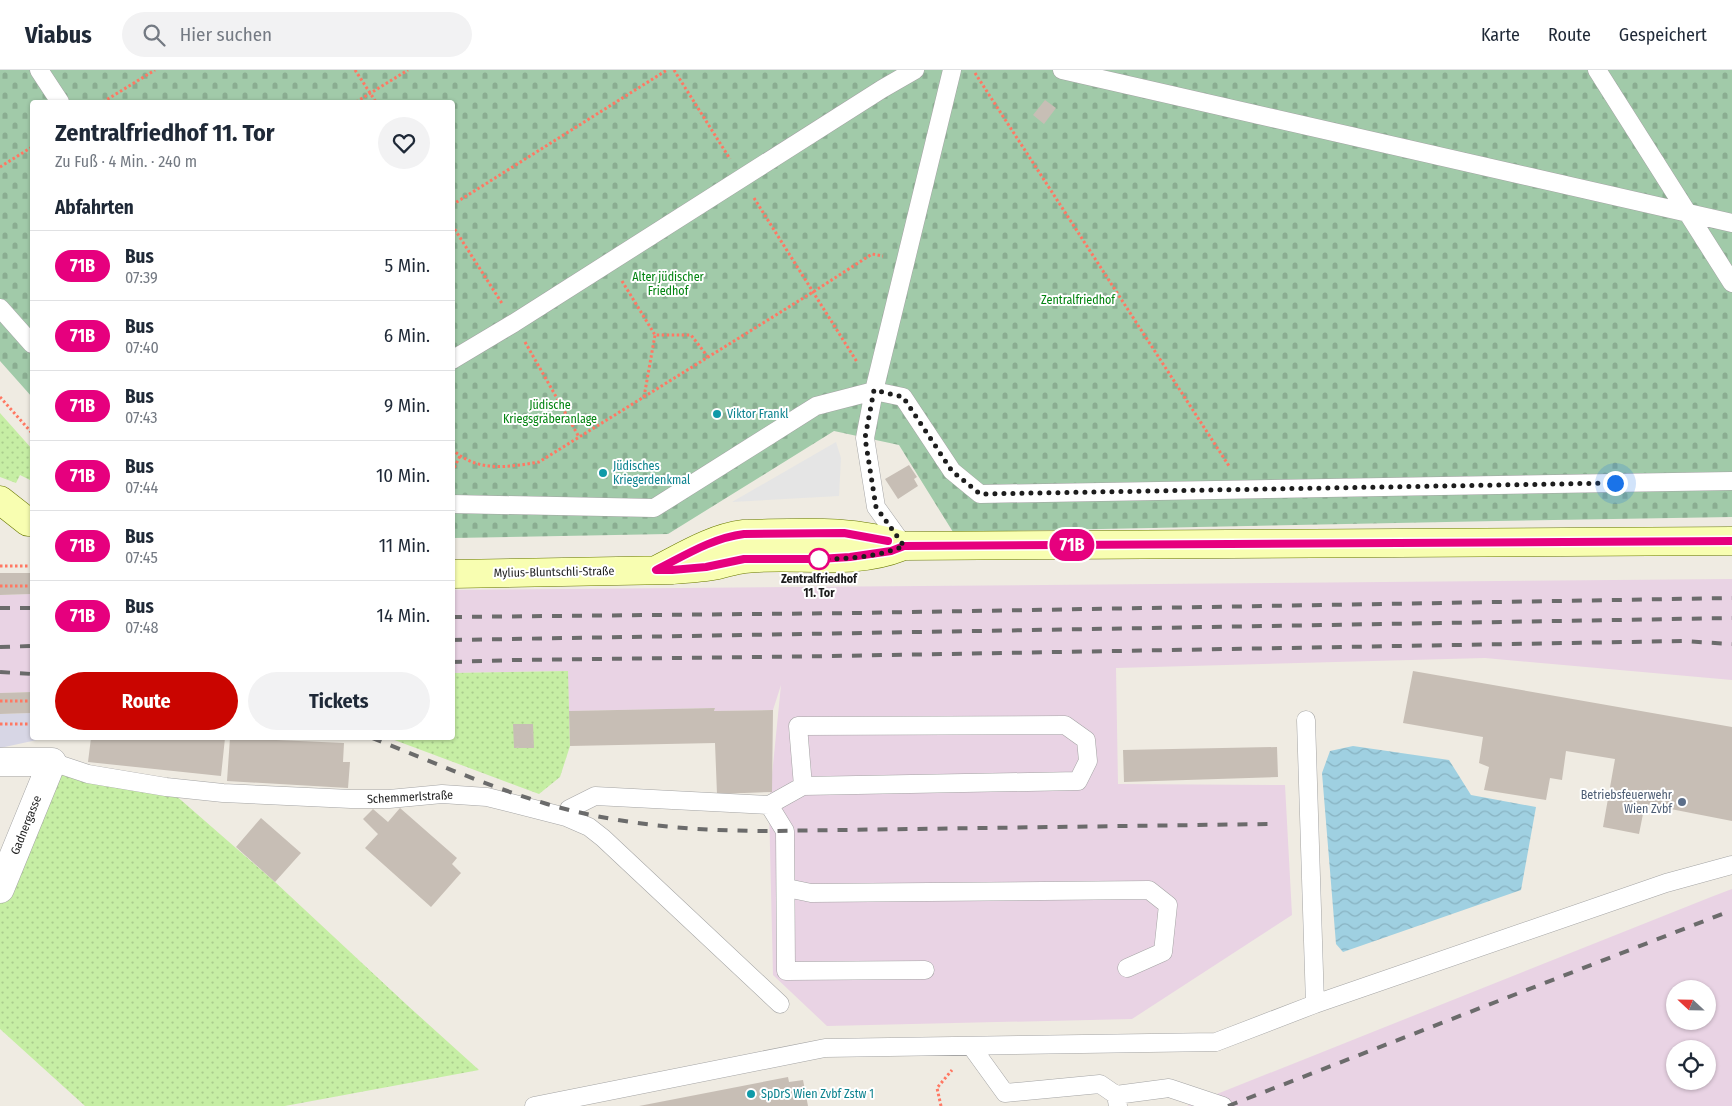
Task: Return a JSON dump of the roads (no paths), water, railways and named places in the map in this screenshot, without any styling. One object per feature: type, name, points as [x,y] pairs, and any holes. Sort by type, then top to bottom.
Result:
[{"type":"street","points":[[0,500],[30,523]]},
{"type":"street","points":[[0,512],[30,523]]},
{"type":"street","name":"Mylius-Bluntschli-Straße","points":[[455,574],[656,570],[715,541],[744,534],[844,533],[865,536],[904,546],[1732,541]]},
{"type":"street","name":"Schemmerlstraße","points":[[0,762],[52,762]]},
{"type":"street","name":"Gadnergasse","points":[[0,889],[52,762]]},
{"type":"lane","points":[[39,70],[59,100]]},
{"type":"lane","points":[[455,358],[514,323],[882,89],[916,70]]},
{"type":"lane","points":[[904,546],[876,507],[865,438],[874,390],[952,70]]},
{"type":"lane","points":[[1062,70],[1732,223]]},
{"type":"lane","points":[[1597,70],[1732,283]]},
{"type":"lane","points":[[0,308],[30,342]]},
{"type":"lane","points":[[455,504],[654,508],[816,406],[874,390],[903,397],[952,471],[980,494],[1732,481]]},
{"type":"lane","points":[[1306,720],[1315,1004]]},
{"type":"lane","points":[[566,817],[569,809],[595,796],[769,805],[803,786],[1078,781],[1088,761],[1086,740],[1065,725],[798,726],[803,786]]},
{"type":"lane","name":"Schemmerlstraße","points":[[52,762],[88,774],[166,787],[224,793],[351,800],[389,799],[442,794],[462,795],[487,797],[566,817],[589,827],[603,838],[780,1004]]},
{"type":"lane","points":[[769,805],[785,831],[787,888],[786,971],[925,970]]},
{"type":"lane","points":[[534,1106],[825,1048],[1216,1042],[1315,1004],[1666,883],[1732,865]]},
{"type":"lane","points":[[787,888],[811,893],[1149,890],[1168,905],[1163,952],[1127,968]]},
{"type":"lane","points":[[971,1046],[1005,1093],[1100,1084],[1117,1100],[1169,1088],[1223,1106]]},
{"type":"water","points":[[1353,746],[1449,760],[1471,795],[1536,807],[1521,890],[1343,952],[1336,944],[1322,773],[1330,751]]},
{"type":"railway","points":[[455,617],[855,613],[1732,598]]},
{"type":"railway","points":[[0,608],[30,608]]},
{"type":"railway","points":[[455,640],[1732,618]]},
{"type":"railway","points":[[455,662],[1682,641],[1732,644]]},
{"type":"railway","points":[[0,647],[30,646]]},
{"type":"railway","points":[[0,672],[30,674]]},
{"type":"railway","points":[[377,740],[481,781],[547,804],[629,822],[685,828],[769,831],[1268,824]]},
{"type":"railway","points":[[1228,1106],[1730,911]]},
{"type":"place","name":"Viktor Frankl","points":[[717,414]]},
{"type":"place","name":"Jüdisches Kriegerdenkmal","points":[[603,473]]},
{"type":"place","name":"Zentralfriedhof 11. Tor","points":[[819,559]]},
{"type":"place","name":"Betriebsfeuerwehr Wien Zvbf","points":[[1682,802]]},
{"type":"place","name":"SpDrS Wien Zvbf Zstw 1","points":[[751,1094]]},
{"type":"park label","name":"Alter jüdischer Friedhof","points":[[668,284]]},
{"type":"park label","name":"Zentralfriedhof","points":[[1078,300]]},
{"type":"park label","name":"Jüdische Kriegsgräberanlage","points":[[550,412]]}]
